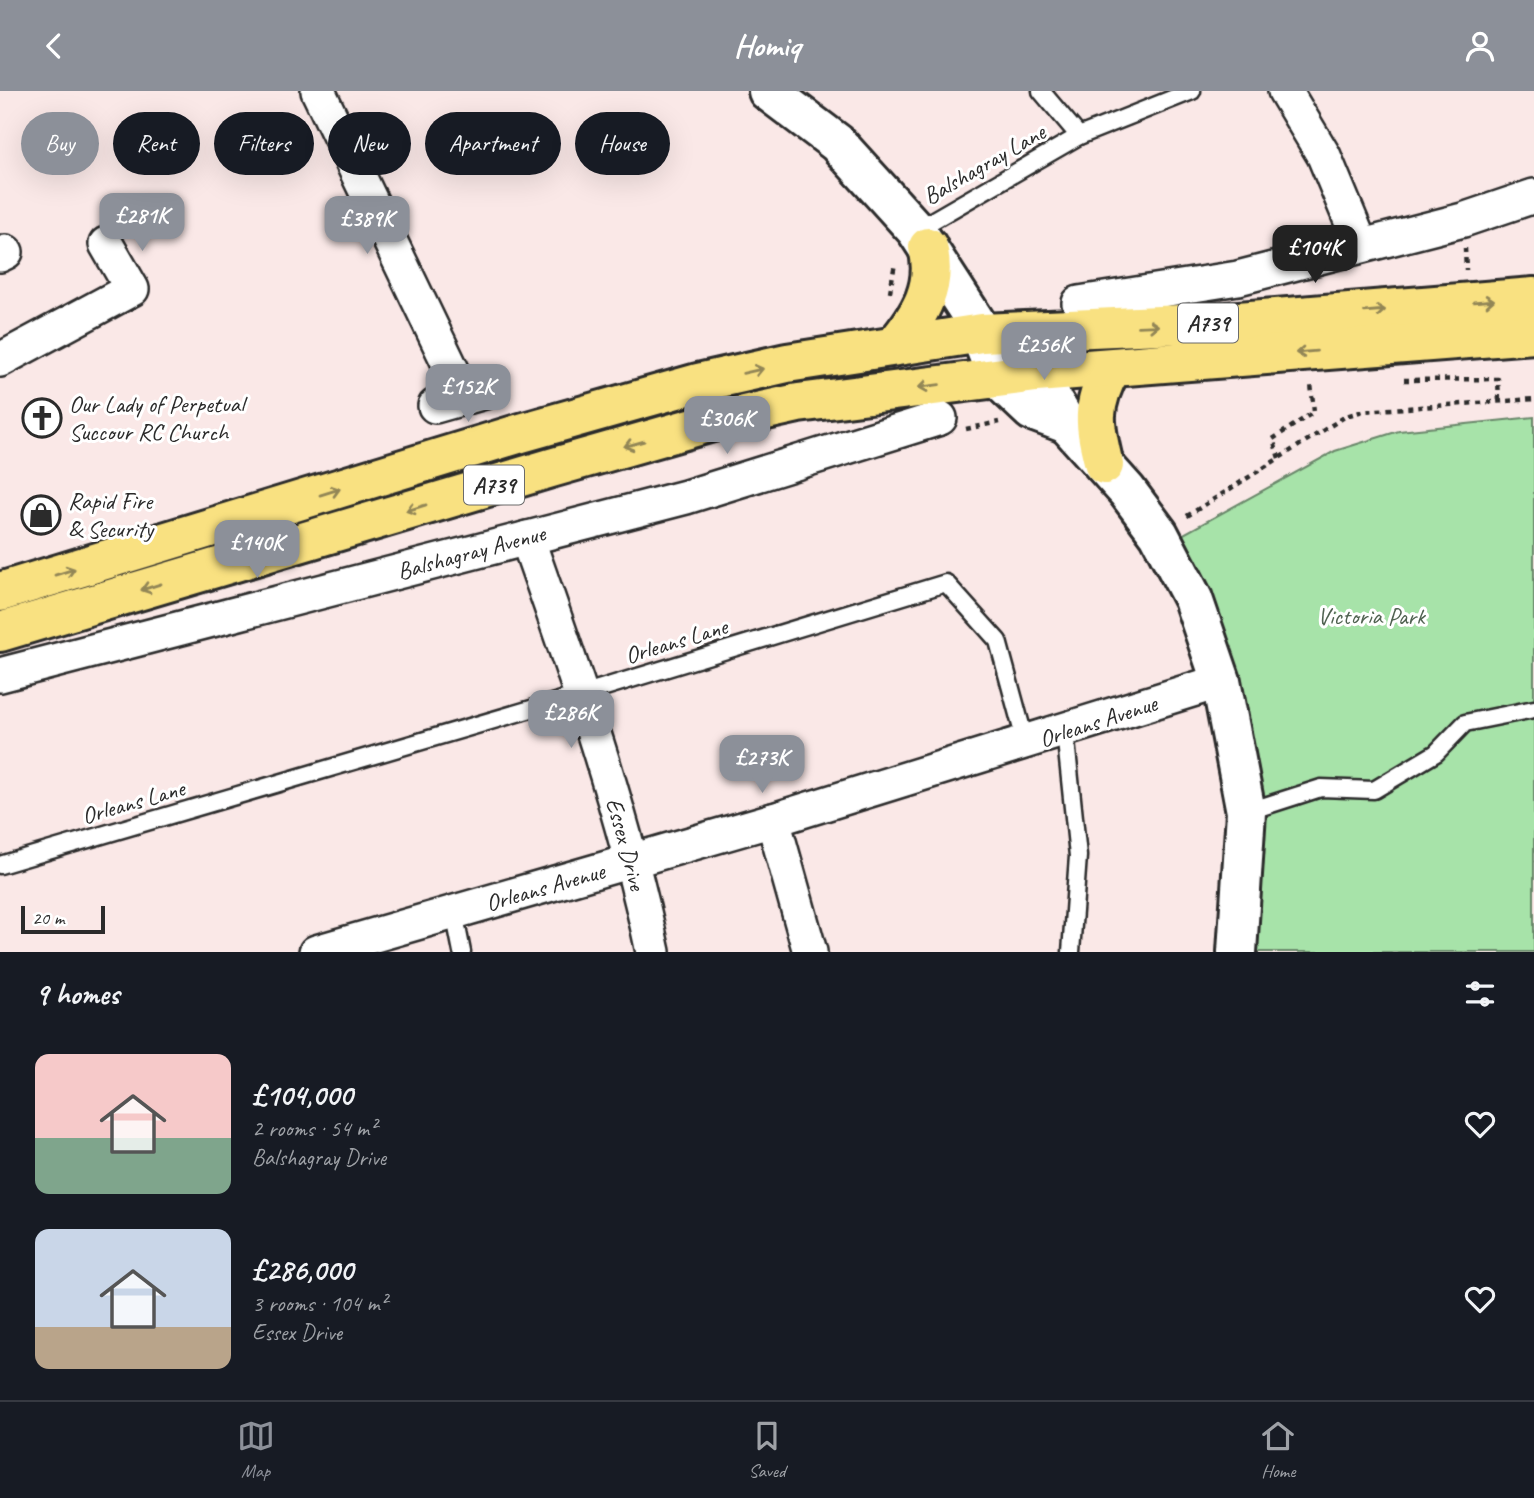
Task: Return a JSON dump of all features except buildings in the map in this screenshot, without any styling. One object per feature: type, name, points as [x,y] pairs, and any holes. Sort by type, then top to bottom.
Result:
[{"type":"main road","points":[[896,344],[922,306],[931,286],[933,266],[922,239]]},
{"type":"main road","name":"A739","points":[[0,592],[522,433],[698,383],[787,363],[896,344],[982,333],[1227,322],[1534,297]]},
{"type":"main road","name":"A739","points":[[0,632],[712,422],[798,403],[1036,373],[1534,334]]},
{"type":"main road","points":[[1104,465],[1096,413],[1097,393],[1111,369]]},
{"type":"street","points":[[318,91],[462,398]]},
{"type":"street","points":[[768,91],[836,143],[922,239],[982,333],[997,378],[1032,411],[1067,424]]},
{"type":"street","points":[[1284,91],[1324,156],[1361,245]]},
{"type":"street","points":[[1079,303],[1238,278],[1463,219],[1534,196]]},
{"type":"street","points":[[0,361],[132,289],[106,244]]},
{"type":"street","points":[[982,333],[1036,373],[1067,424],[1104,465],[1158,534],[1193,599],[1221,681],[1246,812],[1237,952]]},
{"type":"street","name":"Balshagray Avenue","points":[[0,675],[686,497],[940,418]]},
{"type":"street","name":"Essex Drive","points":[[527,538],[582,694],[634,861],[653,952]]},
{"type":"street","name":"Orleans Avenue","points":[[316,952],[773,820],[1026,744],[1221,681]]},
{"type":"street","points":[[773,820],[810,952]]},
{"type":"lane","points":[[1041,91],[1079,136]]},
{"type":"lane","name":"Balshagray Lane","points":[[922,239],[1079,136],[1192,91]]},
{"type":"lane","name":"Orleans Lane","points":[[0,865],[582,694],[946,583],[998,641],[1026,744]]},
{"type":"lane","points":[[1246,812],[1321,787],[1374,790],[1436,753],[1465,723],[1534,709]]},
{"type":"lane","points":[[1065,731],[1078,856],[1071,952]]},
{"type":"lane","points":[[454,912],[462,952]]},
{"type":"path","points":[[1391,380],[1498,379],[1499,401]]},
{"type":"path","points":[[1279,458],[1273,439],[1314,412],[1311,380]]},
{"type":"path","points":[[1158,534],[1346,416],[1363,411],[1534,399]]},
{"type":"path","points":[[940,418],[963,430],[999,422],[1011,425]]},
{"type":"green space","name":"Victoria Park","points":[[1534,417],[1534,952],[1237,952],[1246,812],[1169,542],[1335,451],[1399,431]]},
{"type":"place","name":"Our Lady of Perpetual Succour RC Church","points":[[42,418]]},
{"type":"place","name":"Rapid Fire & Security","points":[[41,515]]}]
